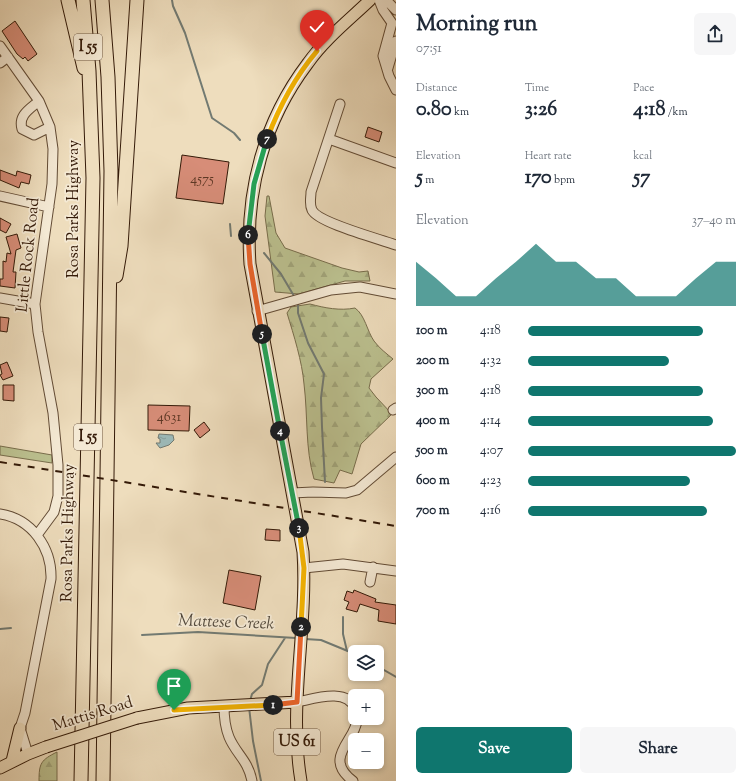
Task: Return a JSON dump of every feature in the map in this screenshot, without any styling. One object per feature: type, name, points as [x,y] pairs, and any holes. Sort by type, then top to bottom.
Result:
[{"type":"highway","points":[[68,0],[76,40],[91,93]]},
{"type":"highway","name":"I 55","points":[[83,0],[91,93]]},
{"type":"highway","name":"I 55","points":[[102,0],[111,142],[103,781]]},
{"type":"highway","points":[[109,317],[121,246],[137,0]]},
{"type":"highway","name":"Rosa Parks Highway","points":[[81,781],[92,246],[91,93]]},
{"type":"main road","name":"US 61","points":[[301,781],[297,750],[297,702],[304,568],[301,540],[257,310],[250,264],[248,231],[251,195],[262,150],[284,100],[308,62],[334,33],[370,0]]},
{"type":"main road","name":"Mattis Road","points":[[0,768],[12,761],[46,747],[137,718],[174,710],[297,702]]},
{"type":"main road","points":[[12,761],[20,728]]},
{"type":"street","points":[[379,0],[383,10],[392,23],[383,56],[396,90]]},
{"type":"street","points":[[386,0],[396,10]]},
{"type":"street","points":[[388,68],[396,42]]},
{"type":"street","name":"Little Rock Road","points":[[0,46],[39,101],[50,127],[53,149],[52,184],[35,304],[38,332],[53,412],[58,465],[58,496],[54,512],[37,535]]},
{"type":"street","points":[[0,63],[8,57]]},
{"type":"street","points":[[39,101],[23,115],[20,122],[22,129],[34,135],[50,127]]},
{"type":"street","points":[[340,104],[311,192],[310,204],[312,211],[325,220],[396,245]]},
{"type":"street","points":[[329,139],[396,163]]},
{"type":"street","points":[[0,196],[49,207]]},
{"type":"street","points":[[257,310],[331,290],[360,286],[396,294]]},
{"type":"street","points":[[0,298],[35,304]]},
{"type":"street","points":[[292,494],[313,492],[341,494],[357,490],[396,457]]},
{"type":"street","points":[[0,514],[21,521],[37,535],[49,556],[52,579],[25,713],[20,728],[28,754]]},
{"type":"street","points":[[304,568],[344,564],[396,571]]},
{"type":"street","points":[[370,582],[373,567]]},
{"type":"street","points":[[297,702],[332,696],[342,697],[348,700]]},
{"type":"street","points":[[224,706],[225,723],[229,738],[247,765],[252,781]]},
{"type":"street","points":[[349,779],[341,763],[341,749],[357,725]]},
{"type":"green space","points":[[267,196],[269,196],[276,233],[285,248],[342,268],[359,272],[368,271],[370,281],[345,281],[299,294],[275,292],[265,216]]},
{"type":"green space","points":[[310,304],[332,309],[355,308],[364,319],[374,341],[393,359],[371,379],[369,388],[392,414],[361,444],[352,474],[340,470],[334,483],[314,479],[309,456],[303,375],[287,313],[291,307]]},
{"type":"green space","points":[[0,446],[52,455],[52,463],[0,455]]},
{"type":"green space","points":[[57,752],[57,781],[39,781],[40,766],[47,757]]},
{"type":"water","points":[[159,434],[173,435],[174,440],[169,445],[160,448],[156,443],[160,443],[160,439],[158,438]]},
{"type":"building","points":[[15,21],[37,54],[28,61],[25,57],[23,59],[17,54],[2,31]]},
{"type":"building","points":[[368,127],[382,132],[379,142],[365,137]]},
{"type":"building","points":[[182,155],[229,162],[223,204],[176,198]]},
{"type":"building","points":[[0,170],[16,176],[17,171],[31,175],[29,184],[21,182],[19,188],[0,180]]},
{"type":"building","points":[[0,218],[11,224],[6,233],[0,230]]},
{"type":"building","points":[[17,234],[21,248],[16,250],[13,272],[16,272],[15,288],[0,286],[0,279],[3,279],[3,261],[6,262],[7,253],[11,254],[6,237]]},
{"type":"building","points":[[0,317],[9,318],[7,332],[0,331]]},
{"type":"building","points":[[7,362],[13,376],[3,380],[0,375],[2,374],[0,365]]},
{"type":"building","points":[[3,385],[14,385],[14,401],[3,400]]},
{"type":"building","points":[[148,405],[190,406],[189,431],[148,430]]},
{"type":"building","points":[[204,422],[210,430],[200,438],[194,430]]},
{"type":"building","points":[[266,529],[280,530],[280,541],[265,540]]},
{"type":"building","points":[[229,570],[261,576],[255,610],[223,603]]},
{"type":"building","points":[[354,590],[376,599],[375,602],[396,605],[396,624],[378,621],[379,610],[360,604],[357,612],[346,609],[349,602],[344,600],[347,591],[353,593]]},
{"type":"waterway","points":[[172,0],[173,6],[185,33],[212,118],[234,133],[240,140]]},
{"type":"waterway","points":[[230,224],[231,236]]},
{"type":"waterway","points":[[264,253],[281,274],[294,296]]},
{"type":"waterway","points":[[298,303],[298,313],[308,343],[324,374],[321,398],[325,482]]},
{"type":"waterway","points":[[343,617],[343,634],[347,651]]},
{"type":"waterway","points":[[0,629],[11,628]]},
{"type":"waterway","name":"Mattese Creek","points":[[142,635],[198,632],[296,638]]},
{"type":"waterway","points":[[250,701],[252,694],[262,685],[268,664],[285,638]]},
{"type":"waterway","name":"Mattese Creek","points":[[305,639],[321,640],[348,651]]},
{"type":"waterway","name":"Mattese Creek","points":[[384,670],[396,677]]},
{"type":"waterway","points":[[249,707],[253,741],[261,781]]},
{"type":"railway","points":[[0,462],[396,526]]},
{"type":"route","points":[[174,710],[224,706],[274,705],[297,702],[304,568],[301,540],[257,310],[250,264],[248,231],[250,201],[256,169],[262,150],[284,100],[298,76],[317,51]]}]
